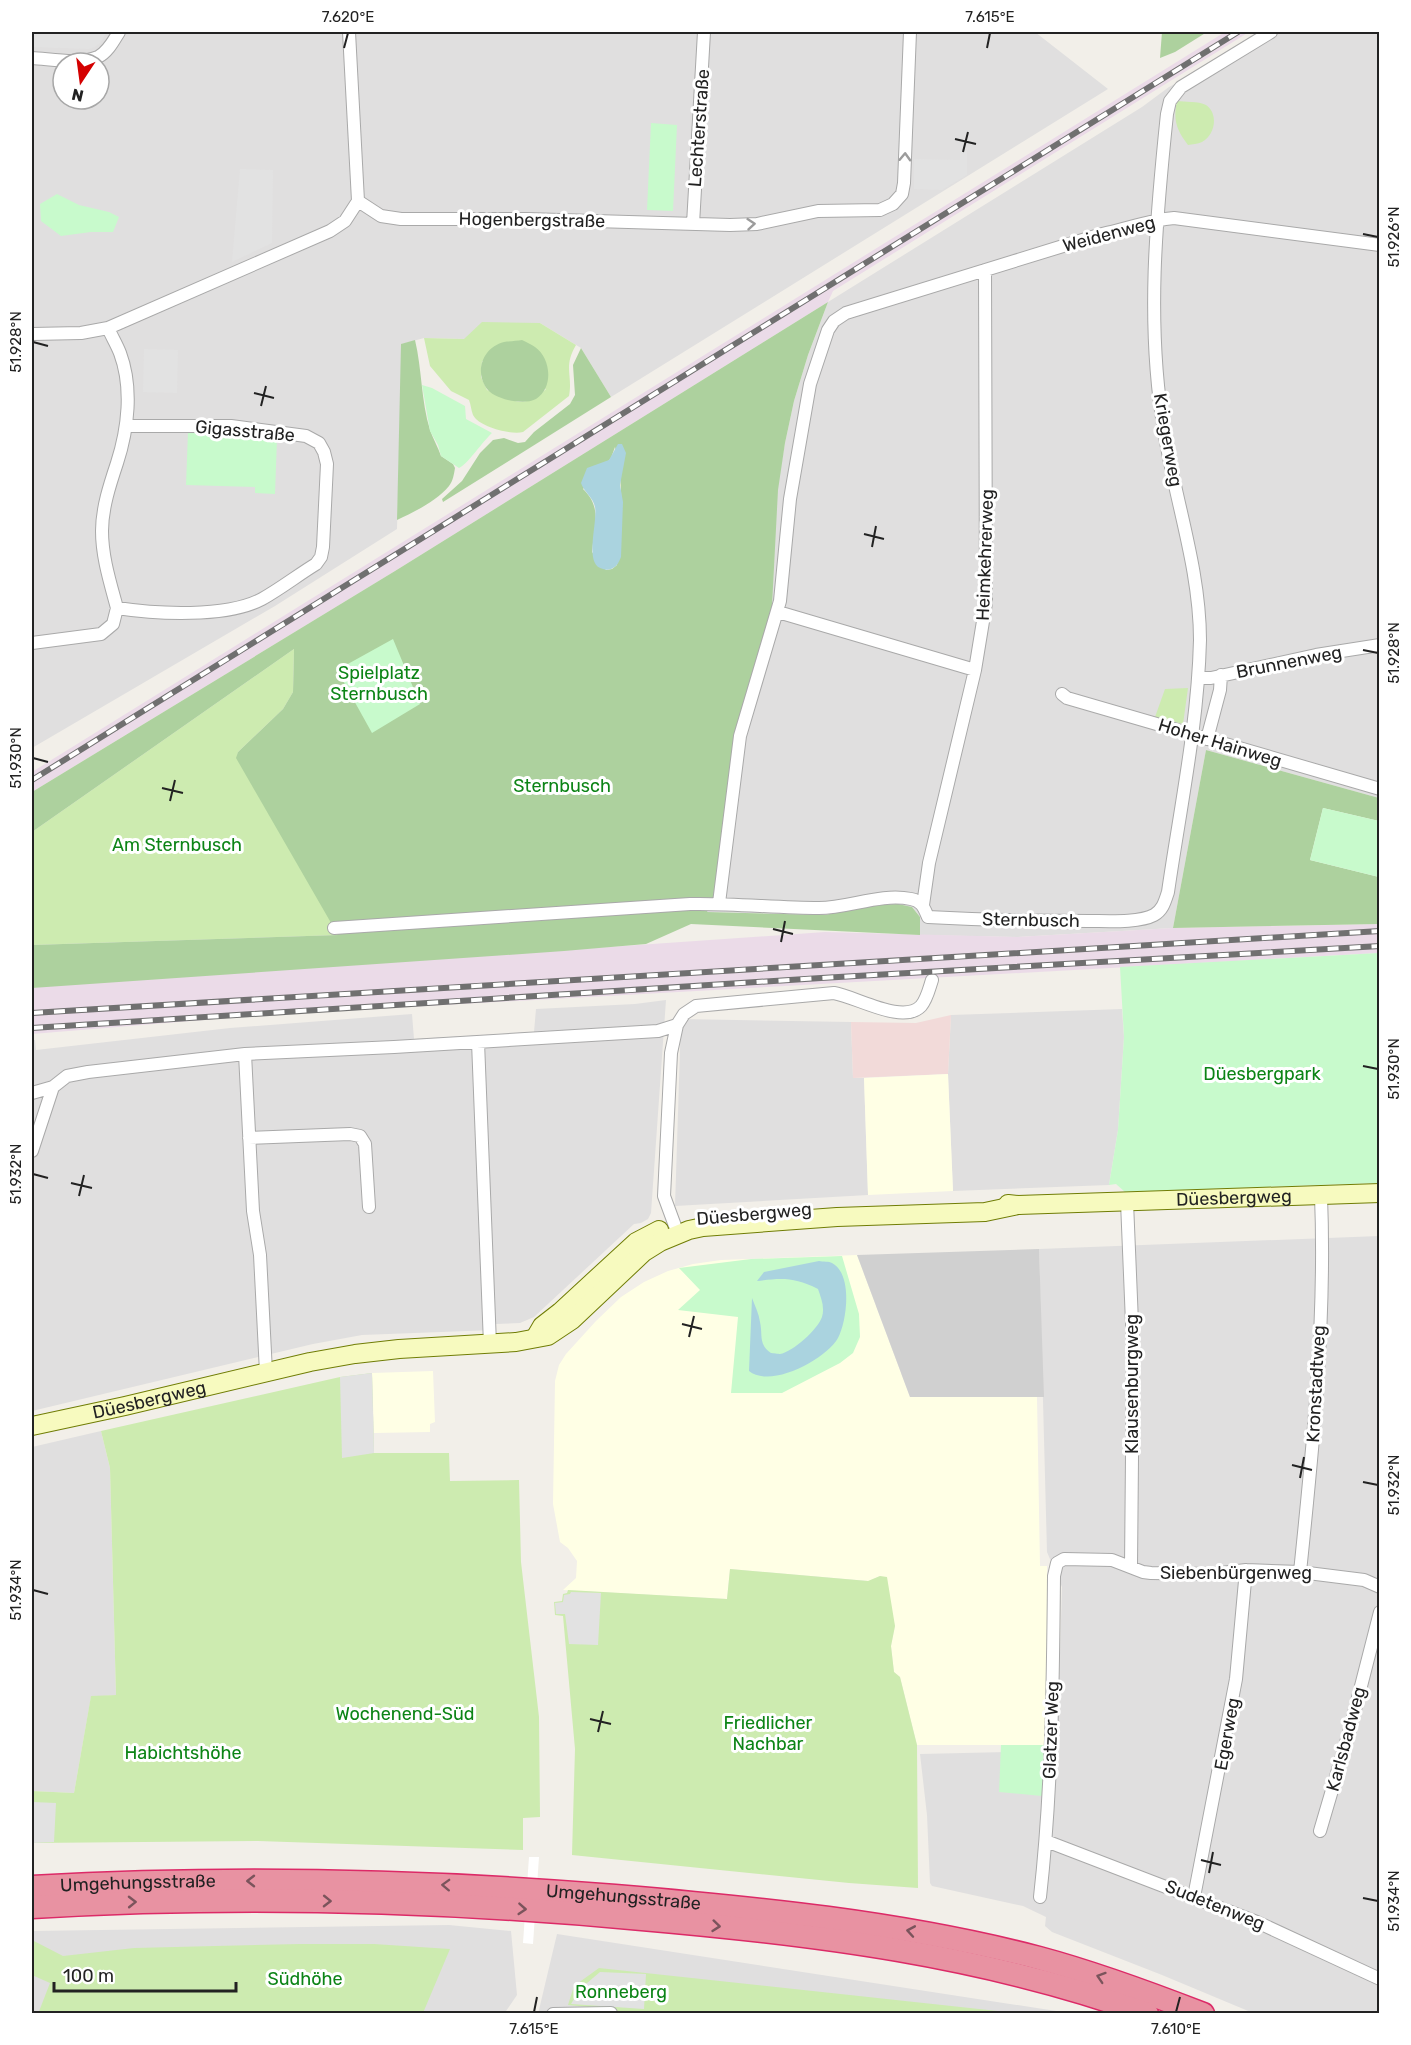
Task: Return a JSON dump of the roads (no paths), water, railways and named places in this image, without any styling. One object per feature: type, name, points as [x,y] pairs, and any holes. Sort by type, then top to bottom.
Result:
[{"type":"highway","name":"Umgehungsstraße","points":[[32,1887],[210,1881],[364,1882],[580,1893],[742,1909],[900,1929],[1040,1958],[1203,2013]]},
{"type":"highway","name":"Umgehungsstraße","points":[[32,1907],[146,1902],[305,1901],[486,1907],[671,1921],[846,1941],[935,1955],[1039,1979],[1147,2013]]},
{"type":"street","points":[[32,58],[83,60],[99,57],[119,32]]},
{"type":"street","points":[[32,334],[81,333],[108,328],[330,231],[345,221],[358,201],[349,32]]},
{"type":"street","name":"Lechterstraße","points":[[693,224],[704,32]]},
{"type":"street","name":"Hogenbergstraße","points":[[358,201],[381,216],[400,219],[730,225],[758,224],[818,211],[880,210],[893,204],[902,194],[904,183],[910,32]]},
{"type":"street","name":"Kriegerweg","points":[[1166,900],[1192,734],[1200,639],[1191,556],[1164,431],[1154,348],[1156,220],[1170,102],[1181,87],[1271,32]]},
{"type":"street","name":"Weidenweg","points":[[778,612],[790,499],[810,384],[828,330],[834,321],[846,313],[1102,234],[1156,220],[1174,218],[1380,245]]},
{"type":"street","name":"Heimkehrerweg","points":[[923,905],[929,863],[975,670],[987,603],[986,270]]},
{"type":"street","points":[[32,643],[101,634],[113,624],[117,608],[106,567],[102,529],[108,493],[119,459],[126,426],[127,393],[120,353],[108,328]]},
{"type":"street","name":"Gigasstraße","points":[[117,608],[174,614],[246,605],[262,599],[316,564],[321,557],[323,547],[327,464],[324,452],[318,443],[306,436],[231,426],[126,426]]},
{"type":"street","points":[[719,903],[740,736],[778,612],[975,670]]},
{"type":"street","name":"Brunnenweg","points":[[1198,678],[1380,645]]},
{"type":"street","points":[[1207,739],[1220,690],[1221,675]]},
{"type":"street","name":"Hoher Hainweg","points":[[1062,694],[1067,698],[1380,789]]},
{"type":"street","name":"Sternbusch","points":[[334,928],[719,903],[821,908],[895,898],[918,900],[928,917],[1022,921],[1112,921],[1153,915],[1161,909],[1166,900]]},
{"type":"street","points":[[676,1229],[664,1196],[671,1053],[677,1025],[684,1014],[696,1006],[834,993],[847,995],[894,1013],[906,1013],[915,1011],[922,1005],[932,980]]},
{"type":"street","points":[[32,1093],[53,1087],[67,1076],[88,1072],[245,1054],[658,1031],[677,1025]]},
{"type":"street","points":[[478,1042],[490,1344]]},
{"type":"street","points":[[245,1054],[253,1211],[260,1255],[266,1372]]},
{"type":"street","points":[[32,1151],[53,1087]]},
{"type":"street","points":[[249,1138],[350,1134],[360,1136],[365,1144],[369,1207]]},
{"type":"street","name":"Düesbergweg","points":[[32,1426],[310,1362],[384,1350],[490,1344],[536,1338],[542,1326],[636,1242],[676,1229],[699,1217],[778,1210],[992,1201],[1018,1205],[1380,1193]]},
{"type":"street","name":"Kronstadtweg","points":[[1300,1572],[1318,1385],[1323,1224],[1321,1196]]},
{"type":"street","name":"Klausenburgweg","points":[[1127,1202],[1133,1358],[1131,1567]]},
{"type":"street","name":"Siebenbürgenweg","points":[[1057,1563],[1064,1559],[1112,1560],[1143,1572],[1194,1574],[1246,1570],[1300,1572],[1364,1580],[1380,1587]]},
{"type":"street","name":"Glatzer Weg","points":[[1040,1897],[1046,1840],[1053,1708],[1054,1576],[1057,1563]]},
{"type":"street","name":"Egerweg","points":[[1194,1897],[1236,1679],[1246,1570]]},
{"type":"street","name":"Karlsbadweg","points":[[1320,1831],[1350,1729],[1380,1612]]},
{"type":"street","name":"Sudetenweg","points":[[1046,1840],[1295,1939],[1380,1979]]},
{"type":"street","points":[[553,2013],[611,2013]]},
{"type":"water","points":[[618,444],[622,444],[626,453],[620,485],[623,502],[621,557],[618,564],[605,570],[597,566],[594,560],[592,552],[595,507],[581,483],[587,468],[609,460]]},
{"type":"water","points":[[819,1261],[832,1263],[839,1269],[846,1287],[846,1310],[838,1338],[822,1355],[784,1374],[759,1376],[749,1371],[752,1298],[764,1346],[771,1353],[780,1354],[798,1345],[816,1328],[823,1313],[818,1289],[788,1279],[757,1281],[764,1272]]},
{"type":"railway","points":[[32,780],[1238,32]]},
{"type":"railway","points":[[32,1013],[1380,931]]},
{"type":"railway","points":[[32,1028],[821,978],[1380,946]]},
{"type":"park label","name":"Spielplatz Sternbusch","points":[[379,683]]},
{"type":"park label","name":"Am Sternbusch","points":[[177,845]]},
{"type":"park label","name":"Düesbergpark","points":[[1262,1074]]},
{"type":"park label","name":"Wochenend-Süd","points":[[405,1714]]},
{"type":"park label","name":"Friedlicher Nachbar","points":[[768,1733]]},
{"type":"park label","name":"Habichtshöhe","points":[[183,1753]]},
{"type":"park label","name":"Südhöhe","points":[[305,1979]]},
{"type":"park label","name":"Ronneberg","points":[[621,1992]]}]
